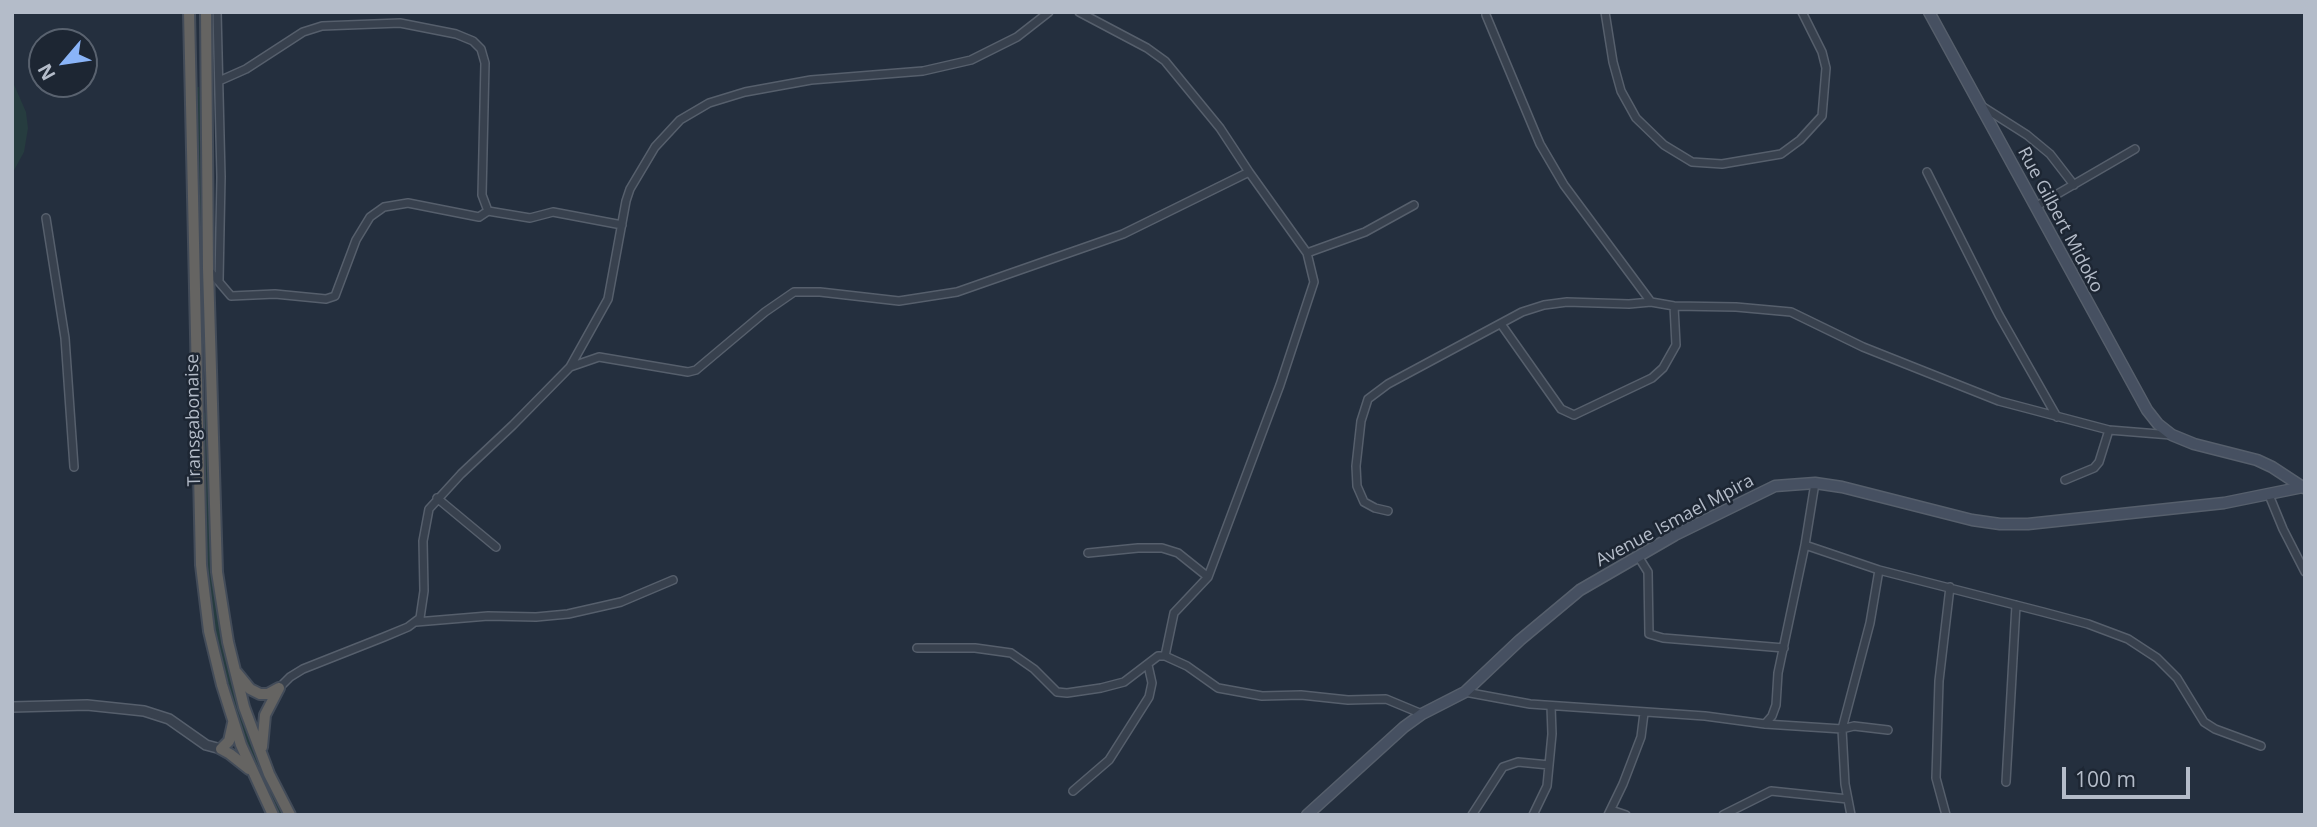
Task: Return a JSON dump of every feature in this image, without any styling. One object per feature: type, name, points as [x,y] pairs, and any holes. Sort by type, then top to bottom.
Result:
[{"type":"highway","name":"Transgabonaise","points":[[187,12],[201,565],[209,631],[233,720],[252,772]]},
{"type":"highway","name":"Transgabonaise","points":[[206,12],[208,269],[216,546],[221,606],[244,707],[261,754],[290,815]]},
{"type":"highway","points":[[233,667],[254,692],[264,695],[279,688]]},
{"type":"highway","points":[[261,754],[265,715],[279,688]]},
{"type":"highway","points":[[233,720],[229,741],[221,750],[236,757],[252,772],[273,815]]},
{"type":"main road","name":"Rue Gilbert Midoko","points":[[1929,12],[2134,388],[2158,424],[2172,435]]},
{"type":"main road","points":[[2172,435],[2194,444],[2257,460],[2304,488]]},
{"type":"main road","name":"Avenue Ismael Mpira","points":[[1307,815],[1404,727],[1422,714],[1465,692],[1580,590],[1637,556],[1774,486],[1815,483],[1842,486],[1972,520],[2000,524],[2028,524],[2224,503],[2304,488]]},
{"type":"street","points":[[217,12],[221,177],[219,280]]},
{"type":"street","points":[[415,622],[422,612],[425,522],[429,509],[570,367],[608,299],[630,189],[655,147],[680,120],[709,103],[745,92],[811,80],[923,71],[971,61],[1017,37],[1049,12]]},
{"type":"street","points":[[1079,12],[1147,48],[1165,61],[1220,128],[1307,253],[1314,282],[1208,577],[1174,613],[1165,656]]},
{"type":"street","points":[[1605,12],[1613,62],[1622,91],[1636,118],[1664,145],[1692,162],[1722,164],[1781,154],[1800,140],[1822,116],[1826,68],[1822,52],[1802,12]]},
{"type":"street","points":[[1486,15],[1540,144],[1564,185],[1651,302]]},
{"type":"street","points":[[219,81],[246,69],[303,32],[322,26],[400,23],[456,34],[473,41],[481,49],[485,63],[482,195],[488,211]]},
{"type":"street","points":[[1979,104],[2027,135],[2050,154],[2074,185]]},
{"type":"street","points":[[2035,207],[2135,149]]},
{"type":"street","points":[[570,367],[599,357],[688,372],[696,370],[765,312],[794,292],[899,300],[957,292],[1123,234],[1249,172]]},
{"type":"street","points":[[1927,172],[1999,316],[2057,417]]},
{"type":"street","points":[[207,178],[221,177]]},
{"type":"street","points":[[208,269],[231,296],[275,294],[326,299],[335,296],[356,240],[370,217],[384,207],[408,203],[479,217],[488,211],[530,218],[553,212],[622,225]]},
{"type":"street","points":[[1307,253],[1365,232],[1414,205]]},
{"type":"street","points":[[46,218],[65,338],[74,467]]},
{"type":"street","points":[[1388,511],[1364,502],[1357,486],[1356,466],[1361,421],[1368,399],[1388,384],[1501,324],[1533,309],[1567,302],[1651,302],[1674,306],[1776,309],[1791,312],[1863,347],[1968,391],[2109,430],[2172,435]]},
{"type":"street","points":[[1501,324],[1562,409],[1574,415],[1652,378],[1663,368],[1676,345],[1674,306]]},
{"type":"street","points":[[2065,480],[2094,468],[2109,430]]},
{"type":"street","points":[[1765,724],[1776,705],[1778,673],[1815,483]]},
{"type":"street","points":[[2269,495],[2305,572]]},
{"type":"street","points":[[437,498],[496,547]]},
{"type":"street","points":[[1805,545],[1879,570],[2088,624],[2128,639],[2157,658],[2177,678],[2204,722],[2261,747]]},
{"type":"street","points":[[1088,553],[1162,548],[1178,553],[1208,577]]},
{"type":"street","points":[[1637,556],[1648,572],[1649,634],[1663,638],[1784,648]]},
{"type":"street","points":[[1851,815],[1847,799],[1842,729],[1870,623],[1879,570]]},
{"type":"street","points":[[279,688],[303,668],[415,622],[488,616],[536,617],[568,614],[621,602],[673,580]]},
{"type":"street","points":[[1946,815],[1936,778],[1939,681],[1950,587]]},
{"type":"street","points":[[2006,782],[2016,605]]},
{"type":"street","points":[[917,648],[975,648],[1011,653],[1034,669],[1057,692],[1067,693],[1124,682],[1158,656],[1165,656],[1187,666],[1217,688],[1262,696],[1387,699],[1422,714]]},
{"type":"street","points":[[1073,791],[1109,761],[1149,697],[1152,683],[1148,665]]},
{"type":"street","points":[[1465,692],[1551,706],[1704,716],[1765,724],[1842,729],[1854,726],[1888,730]]},
{"type":"street","points":[[12,707],[87,705],[144,711],[169,719],[199,741],[221,750]]},
{"type":"street","points":[[1533,815],[1547,786],[1552,734],[1551,706]]},
{"type":"street","points":[[1626,815],[1609,812],[1641,737],[1644,713]]},
{"type":"street","points":[[1472,815],[1503,767],[1518,762],[1549,765]]},
{"type":"street","points":[[1723,815],[1771,791],[1847,799]]},
{"type":"green space","points":[[12,80],[26,112],[28,128],[24,152],[12,174]]},
{"type":"green space","points":[[196,87],[199,87],[200,100],[203,284],[198,284]]},
{"type":"green space","points":[[202,413],[206,413],[211,565],[221,637],[243,721],[264,776],[284,815],[279,815],[274,807],[246,743],[216,638],[206,565]]}]
